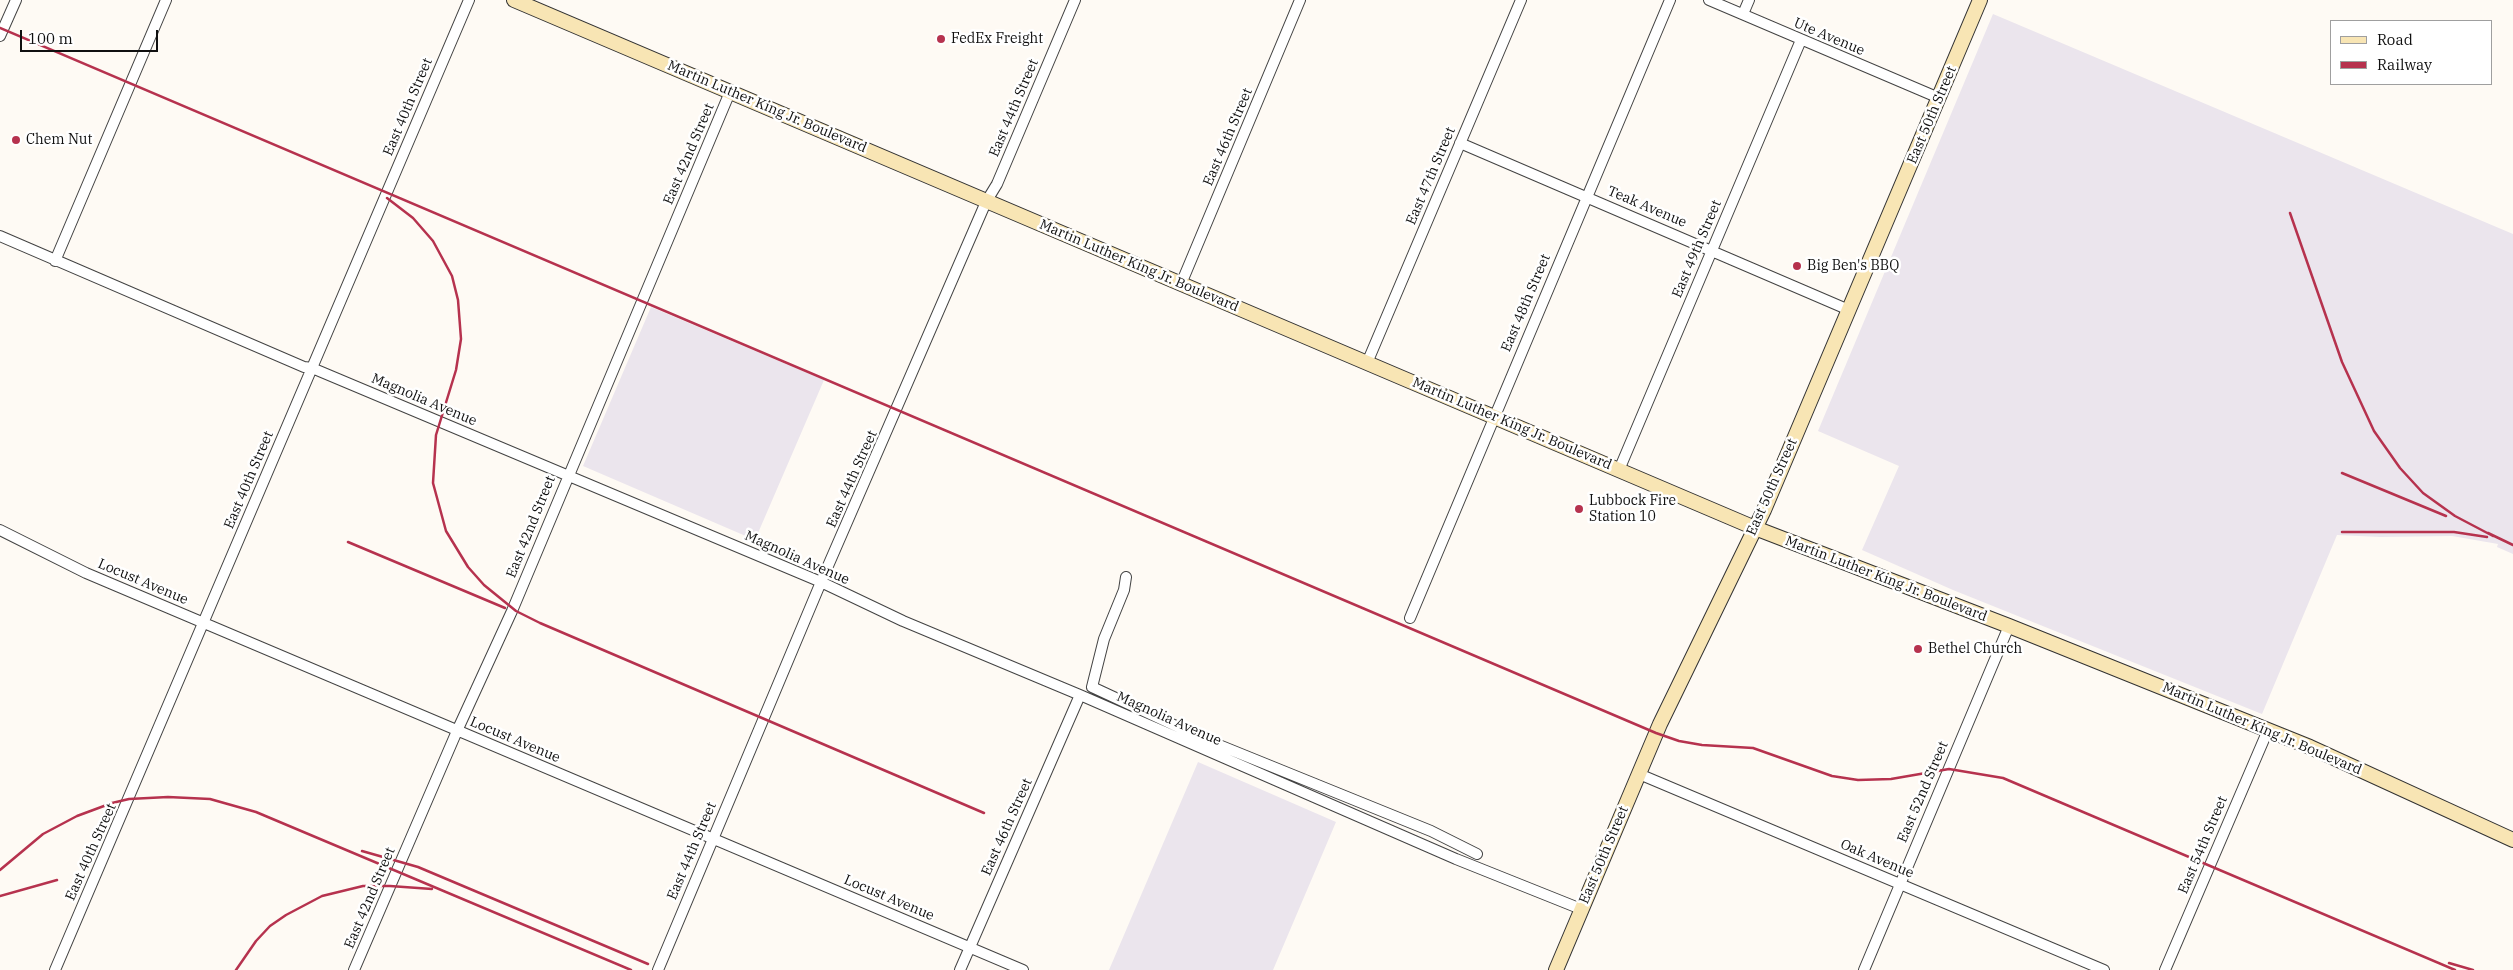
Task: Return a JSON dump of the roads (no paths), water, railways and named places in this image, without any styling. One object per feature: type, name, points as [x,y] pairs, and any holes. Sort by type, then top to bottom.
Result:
[{"type":"main road","name":"Martin Luther King Jr. Boulevard","points":[[514,0],[1755,528],[2009,626],[2310,747],[2513,840]]},
{"type":"main road","name":"East 50th Street","points":[[1556,970],[1668,708],[1755,528],[1980,0]]},
{"type":"street","points":[[0,36],[16,0]]},
{"type":"street","points":[[56,261],[166,0]]},
{"type":"street","name":"East 40th Street","points":[[55,970],[469,0]]},
{"type":"street","name":"East 44th Street","points":[[658,970],[821,582],[986,202],[997,184],[1075,0]]},
{"type":"street","name":"East 46th Street","points":[[1181,284],[1300,0]]},
{"type":"street","name":"East 47th Street","points":[[1367,363],[1521,0]]},
{"type":"street","name":"East 48th Street","points":[[1410,618],[1487,438],[1493,416],[1670,0]]},
{"type":"street","name":"Ute Avenue","points":[[1709,0],[1939,98]]},
{"type":"street","points":[[1743,14],[1749,0]]},
{"type":"street","name":"East 49th Street","points":[[1619,470],[1801,40]]},
{"type":"street","name":"East 42nd Street","points":[[354,970],[457,731],[512,611],[730,92]]},
{"type":"street","name":"Teak Avenue","points":[[1460,143],[1849,310]]},
{"type":"street","name":"Magnolia Avenue","points":[[0,236],[304,367],[312,368],[821,582],[903,621],[1080,695],[1456,859],[1581,909]]},
{"type":"street","name":"Locust Avenue","points":[[0,530],[65,564],[1023,970]]},
{"type":"street","points":[[1126,577],[1124,590],[1104,639],[1092,687],[1204,739],[1431,832],[1477,854]]},
{"type":"street","name":"East 52nd Street","points":[[1864,970],[2009,626]]},
{"type":"street","name":"East 46th Street","points":[[960,970],[1080,695]]},
{"type":"street","name":"East 54th Street","points":[[2165,970],[2268,730]]},
{"type":"street","name":"Oak Avenue","points":[[1639,774],[2104,970]]},
{"type":"railway","points":[[0,28],[1656,733],[1679,741],[1702,745],[1753,748],[1832,776],[1858,780],[1891,779],[1949,769],[2003,778],[2455,970]]},
{"type":"railway","points":[[387,198],[413,218],[433,241],[452,276],[458,300],[461,339],[456,370],[436,435],[433,483],[446,531],[468,567],[484,585],[516,611],[540,623],[984,813]]},
{"type":"railway","points":[[2290,213],[2342,362],[2374,431],[2400,468],[2423,493],[2455,516],[2493,536]]},
{"type":"railway","points":[[2342,473],[2446,516]]},
{"type":"railway","points":[[2342,532],[2454,532],[2487,537]]},
{"type":"railway","points":[[2488,533],[2513,545]]},
{"type":"railway","points":[[348,542],[505,608]]},
{"type":"railway","points":[[0,870],[43,834],[77,816],[112,803],[129,799],[168,797],[210,799],[256,812],[631,970]]},
{"type":"railway","points":[[362,851],[418,867],[648,964]]},
{"type":"railway","points":[[0,896],[57,880]]},
{"type":"railway","points":[[236,970],[256,941],[270,926],[286,915],[322,896],[363,886],[432,889]]},
{"type":"railway","points":[[2449,963],[2473,970]]},
{"type":"place","name":"FedEx Freight","points":[[941,39]]},
{"type":"place","name":"Chem Nut","points":[[16,140]]},
{"type":"place","name":"Big Ben's BBQ","points":[[1797,266]]},
{"type":"place","name":"Lubbock Fire Station 10","points":[[1579,509]]},
{"type":"place","name":"Bethel Church","points":[[1918,649]]}]
